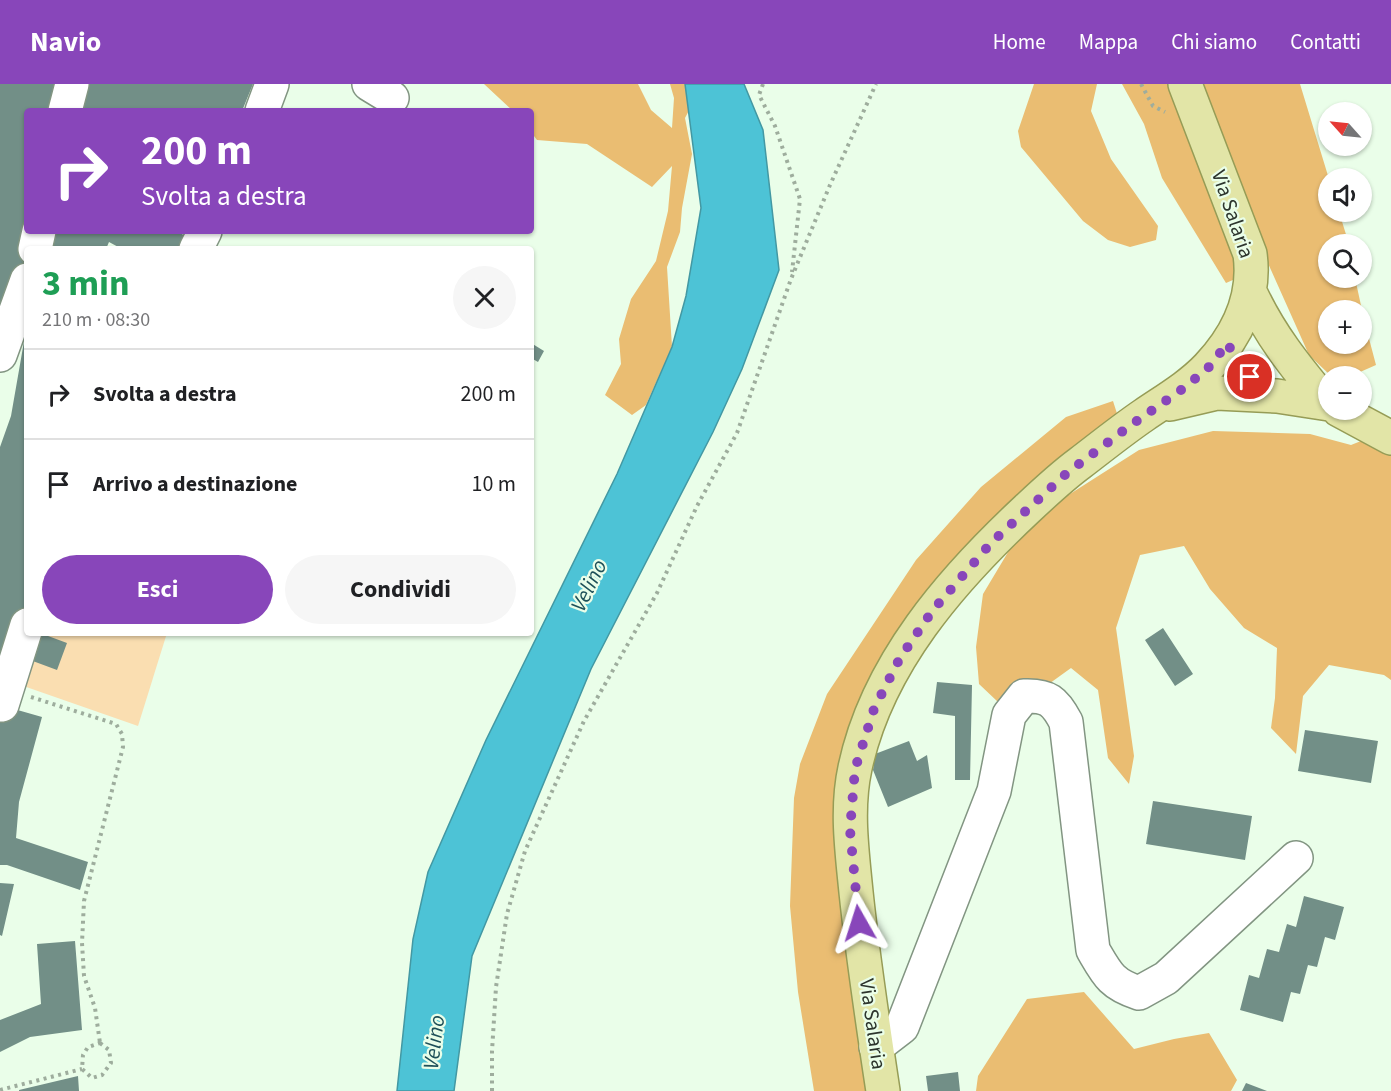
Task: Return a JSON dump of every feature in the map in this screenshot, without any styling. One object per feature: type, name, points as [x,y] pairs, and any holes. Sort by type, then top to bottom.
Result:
[{"type":"main road","name":"Via Salaria","points":[[883,1091],[861,946],[850,830],[855,769],[874,709],[900,658],[933,610],[991,543],[1067,473],[1208,368],[1228,343],[1242,316],[1250,292],[1252,271],[1250,254],[1185,84]]},
{"type":"main road","points":[[1250,292],[1264,321],[1288,357],[1318,390]]},
{"type":"main road","points":[[1277,396],[1250,377],[1235,361],[1228,343],[1262,347],[1288,357]]},
{"type":"main road","points":[[1154,408],[1216,393],[1277,396],[1318,403]]},
{"type":"main road","points":[[1358,420],[1391,438]]},
{"type":"street","points":[[66,108],[72,84]]},
{"type":"street","points":[[263,108],[272,84]]},
{"type":"street","points":[[0,355],[24,288]]},
{"type":"street","points":[[5,698],[24,635]]},
{"type":"street","points":[[876,1047],[902,1027],[994,791],[1009,715],[1024,696],[1040,695],[1057,705],[1066,722],[1093,951],[1106,972],[1121,987],[1138,993],[1166,978],[1296,858]]},
{"type":"path","points":[[763,84],[759,95],[775,126],[800,199],[791,279]]},
{"type":"path","points":[[492,1091],[496,987],[507,914],[525,851],[584,721],[657,593],[697,506],[737,433],[791,279],[830,185],[876,84]]},
{"type":"path","points":[[5,698],[116,724],[122,734],[123,747],[84,901],[82,942],[84,976],[95,1008],[100,1043],[109,1050],[111,1063],[102,1075],[92,1078],[82,1070]]},
{"type":"path","points":[[82,1070],[83,1055],[88,1047],[100,1043]]},
{"type":"path","points":[[0,1090],[82,1070]]},
{"type":"shaded area","points":[[484,84],[638,84],[651,110],[672,128],[674,98],[670,84],[687,84],[694,101],[685,118],[692,154],[680,232],[667,267],[672,347],[646,405],[632,415],[605,395],[621,364],[619,339],[631,299],[656,261],[668,211],[672,166],[652,187],[587,144],[537,140],[534,136],[534,108],[510,108]]},
{"type":"shaded area","points":[[1034,84],[1097,84],[1091,111],[1111,159],[1158,226],[1156,240],[1130,247],[1108,240],[1083,221],[1021,147],[1018,131]]},
{"type":"shaded area","points":[[1122,84],[1177,84],[1242,276],[1226,283],[1162,178],[1144,124]]},
{"type":"shaded area","points":[[1197,84],[1300,84],[1318,143],[1318,156],[1322,156],[1326,168],[1318,168],[1318,222],[1342,222],[1346,234],[1318,234],[1318,288],[1357,288],[1360,300],[1318,300],[1318,354],[1372,354],[1372,350],[1376,365],[1321,366],[1309,355],[1254,232]]},
{"type":"shaded area","points":[[1113,401],[1120,423],[973,544],[844,770],[837,879],[872,1091],[814,1091],[798,992],[790,906],[794,798],[800,764],[827,694],[916,560],[981,487],[1066,417]]},
{"type":"shaded area","points":[[1391,429],[1391,680],[1384,675],[1329,665],[1303,696],[1296,754],[1271,728],[1277,648],[1244,628],[1210,589],[1184,546],[1140,555],[1116,628],[1134,756],[1129,784],[1108,758],[1098,690],[1071,668],[1021,704],[998,702],[979,684],[976,647],[983,594],[1026,522],[1139,450],[1213,431],[1310,434],[1351,445]]},
{"type":"shaded area","points":[[27,636],[166,636],[138,726],[12,682]]},
{"type":"shaded area","points":[[1084,992],[1134,1049],[1209,1033],[1237,1080],[1231,1091],[976,1091],[978,1076],[1027,999]]},
{"type":"water","name":"Velino","points":[[685,84],[744,84],[763,130],[779,270],[742,369],[713,432],[591,669],[472,956],[454,1091],[397,1091],[413,939],[428,872],[486,740],[617,474],[672,347],[686,296],[701,208]]},
{"type":"building","points":[[0,84],[67,84],[62,108],[24,108],[24,234],[27,234],[27,246],[24,246],[24,267],[18,290],[0,327]]},
{"type":"building","points":[[80,84],[253,84],[243,108],[74,108]]},
{"type":"building","points":[[43,234],[182,234],[190,239],[186,246],[116,246],[109,242],[107,246],[40,246]]},
{"type":"building","points":[[24,341],[24,612],[18,626],[0,698],[0,447],[11,416]]},
{"type":"building","points":[[534,345],[544,351],[538,362],[534,360]]},
{"type":"building","points":[[1163,628],[1193,674],[1175,686],[1145,640]]},
{"type":"building","points":[[38,636],[48,636],[67,643],[57,670],[22,657]]},
{"type":"building","points":[[937,682],[972,685],[970,780],[955,780],[955,716],[933,713]]},
{"type":"building","points":[[0,705],[42,717],[19,802],[16,838],[88,862],[80,890],[7,865],[0,865]]},
{"type":"building","points":[[1305,730],[1378,741],[1371,783],[1298,771]]},
{"type":"building","points":[[909,741],[917,761],[927,755],[932,788],[888,807],[873,770],[875,754]]},
{"type":"building","points":[[1153,801],[1252,816],[1245,860],[1146,844]]},
{"type":"building","points":[[0,883],[14,884],[2,936],[0,935]]},
{"type":"building","points":[[1304,896],[1344,907],[1335,940],[1325,937],[1317,967],[1308,965],[1300,994],[1291,992],[1283,1022],[1240,1010],[1249,975],[1259,978],[1267,949],[1279,952],[1287,924],[1296,927]]},
{"type":"building","points":[[75,941],[82,1030],[30,1037],[0,1052],[0,1020],[41,1004],[37,944]]},
{"type":"building","points":[[958,1072],[960,1091],[928,1091],[926,1076]]},
{"type":"building","points":[[78,1076],[79,1091],[19,1091],[19,1090]]},
{"type":"building","points":[[1246,1083],[1267,1091],[1242,1091]]},
{"type":"route","points":[[859,923],[850,830],[855,769],[874,709],[900,658],[933,610],[991,543],[1067,473],[1184,388],[1208,368],[1228,343],[1235,361],[1250,377]]}]
